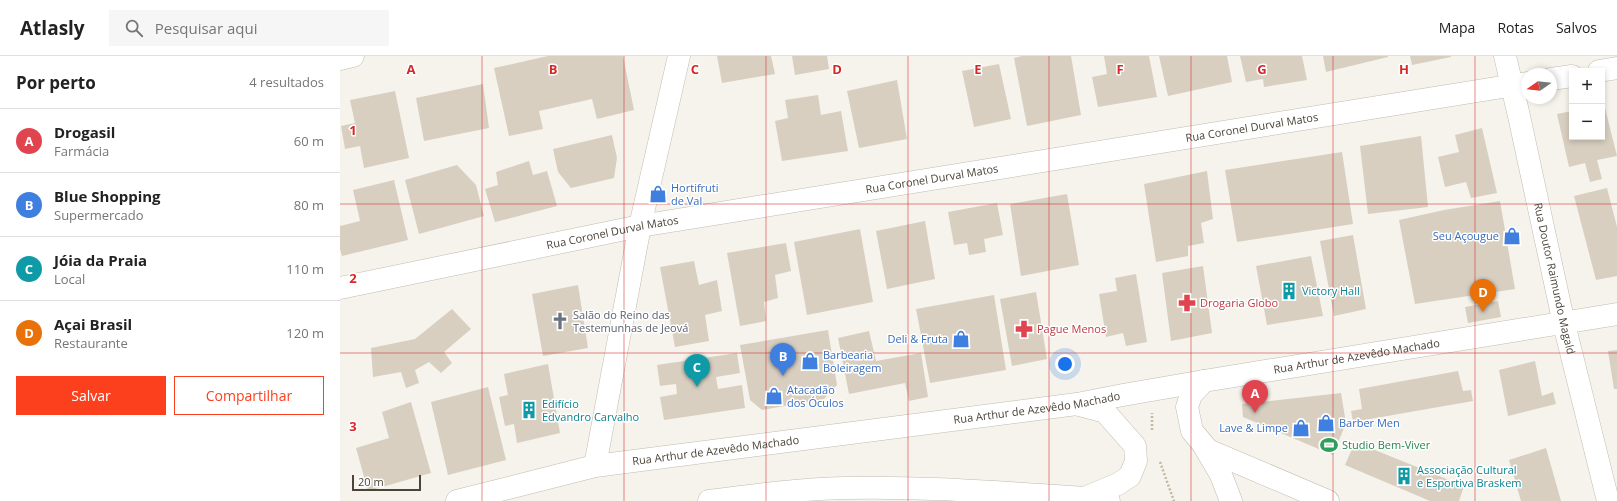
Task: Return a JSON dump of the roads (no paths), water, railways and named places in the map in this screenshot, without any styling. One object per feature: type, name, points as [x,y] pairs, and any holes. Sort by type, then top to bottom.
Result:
[{"type":"street","points":[[340,59],[353,56]]},
{"type":"street","points":[[595,466],[640,226],[679,56]]},
{"type":"street","name":"Rua Doutor Raimundo Magald","points":[[1505,56],[1520,84],[1564,324],[1608,501]]},
{"type":"street","points":[[1605,70],[1617,68]]},
{"type":"street","points":[[1557,78],[1569,76]]},
{"type":"street","name":"Rua Coronel Durval Matos","points":[[340,288],[640,226],[1520,84]]},
{"type":"street","name":"Rua Arthur de Azevêdo Machado","points":[[457,501],[595,466],[1077,404],[1204,381],[1564,324],[1617,314]]},
{"type":"street","points":[[1204,381],[1191,395],[1187,407],[1192,431],[1208,450],[1328,501]]},
{"type":"street","points":[[1077,404],[1105,412],[1135,446],[1136,461],[1130,476],[1118,484],[1086,498]]},
{"type":"street","points":[[1200,440],[1221,475],[1232,501]]},
{"type":"street","points":[[708,501],[796,496],[844,488],[942,489],[1086,498],[1109,501]]},
{"type":"place","name":"Hortifruti de Val","points":[[658,194]]},
{"type":"place","name":"Seu Açougue","points":[[1512,236]]},
{"type":"place","name":"Victory Hall","points":[[1289,291]]},
{"type":"place","name":"Drogaria Globo","points":[[1187,303]]},
{"type":"place","name":"Açai Brasil","points":[[1483,312]]},
{"type":"place","name":"Salão do Reino das Testemunhas de Jeová","points":[[560,321]]},
{"type":"place","name":"Pague Menos","points":[[1024,329]]},
{"type":"place","name":"Deli & Fruta","points":[[961,339]]},
{"type":"place","name":"Barbearia Boleiragem","points":[[810,361]]},
{"type":"place","name":"Blue Shopping","points":[[783,376]]},
{"type":"place","name":"Jóia da Praia","points":[[697,387]]},
{"type":"place","name":"Atacadão dos Óculos","points":[[774,396]]},
{"type":"place","name":"Edifício Edvandro Carvalho","points":[[529,410]]},
{"type":"place","name":"Drogasil","points":[[1255,413]]},
{"type":"place","name":"Barber Men","points":[[1326,423]]},
{"type":"place","name":"Lave & Limpe","points":[[1301,428]]},
{"type":"place","name":"Studio Bem-Viver","points":[[1329,445]]},
{"type":"place","name":"Associação Cultural e Esportiva Braskem","points":[[1404,476]]}]
